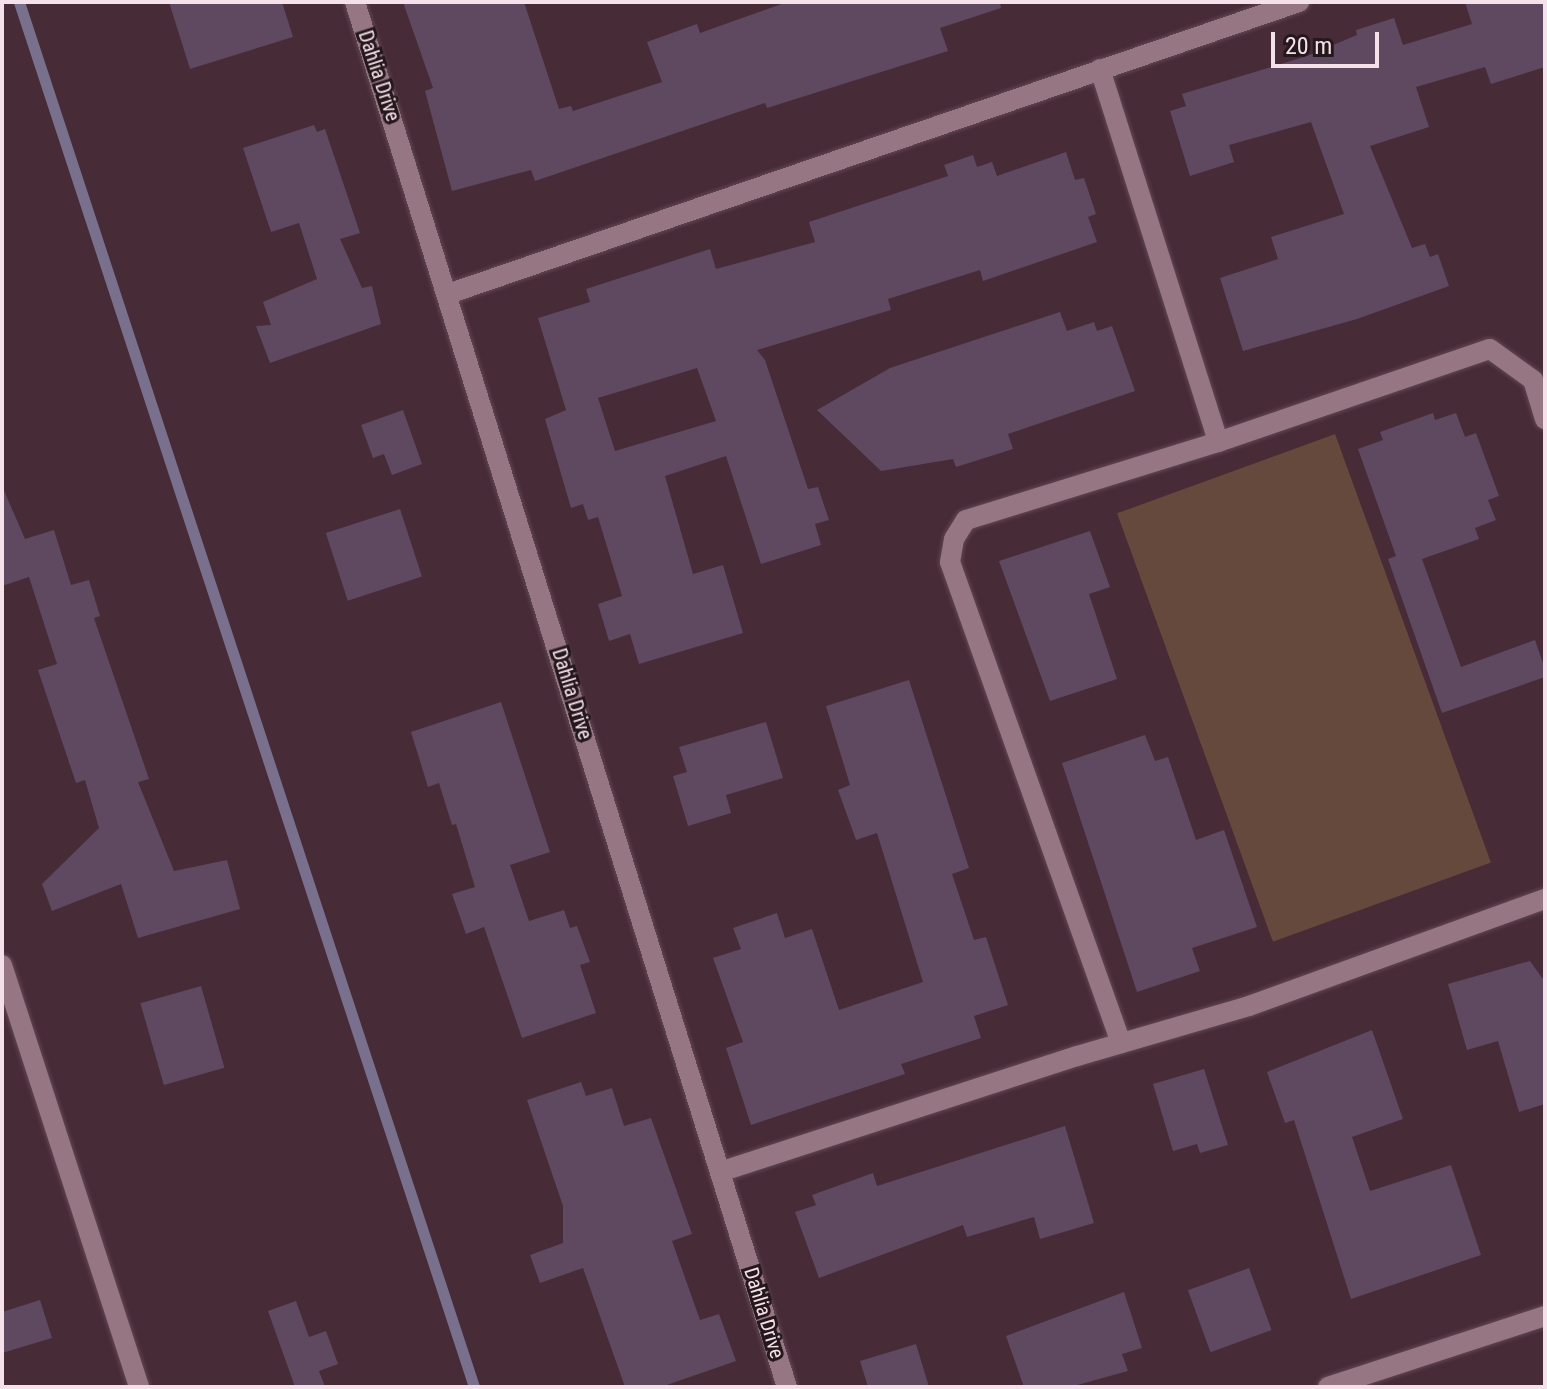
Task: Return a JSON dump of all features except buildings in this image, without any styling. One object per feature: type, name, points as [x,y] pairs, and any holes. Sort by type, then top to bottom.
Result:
[{"type":"street","name":"Dahlia Drive","points":[[355,2],[787,1387]]},
{"type":"street","points":[[448,294],[1299,2]]},
{"type":"street","points":[[1100,69],[1218,442]]},
{"type":"street","points":[[1121,1043],[950,562],[954,539],[966,520],[1218,442],[1490,349],[1533,380],[1545,419]]},
{"type":"street","points":[[720,1172],[1121,1043],[1249,1006],[1545,899]]},
{"type":"street","points":[[2,965],[139,1387]]},
{"type":"street","points":[[1328,1387],[1545,1316]]},
{"type":"shaded area","points":[[1335,434],[1491,862],[1273,942],[1117,513]]},
{"type":"waterway","points":[[19,2],[474,1387]]}]
